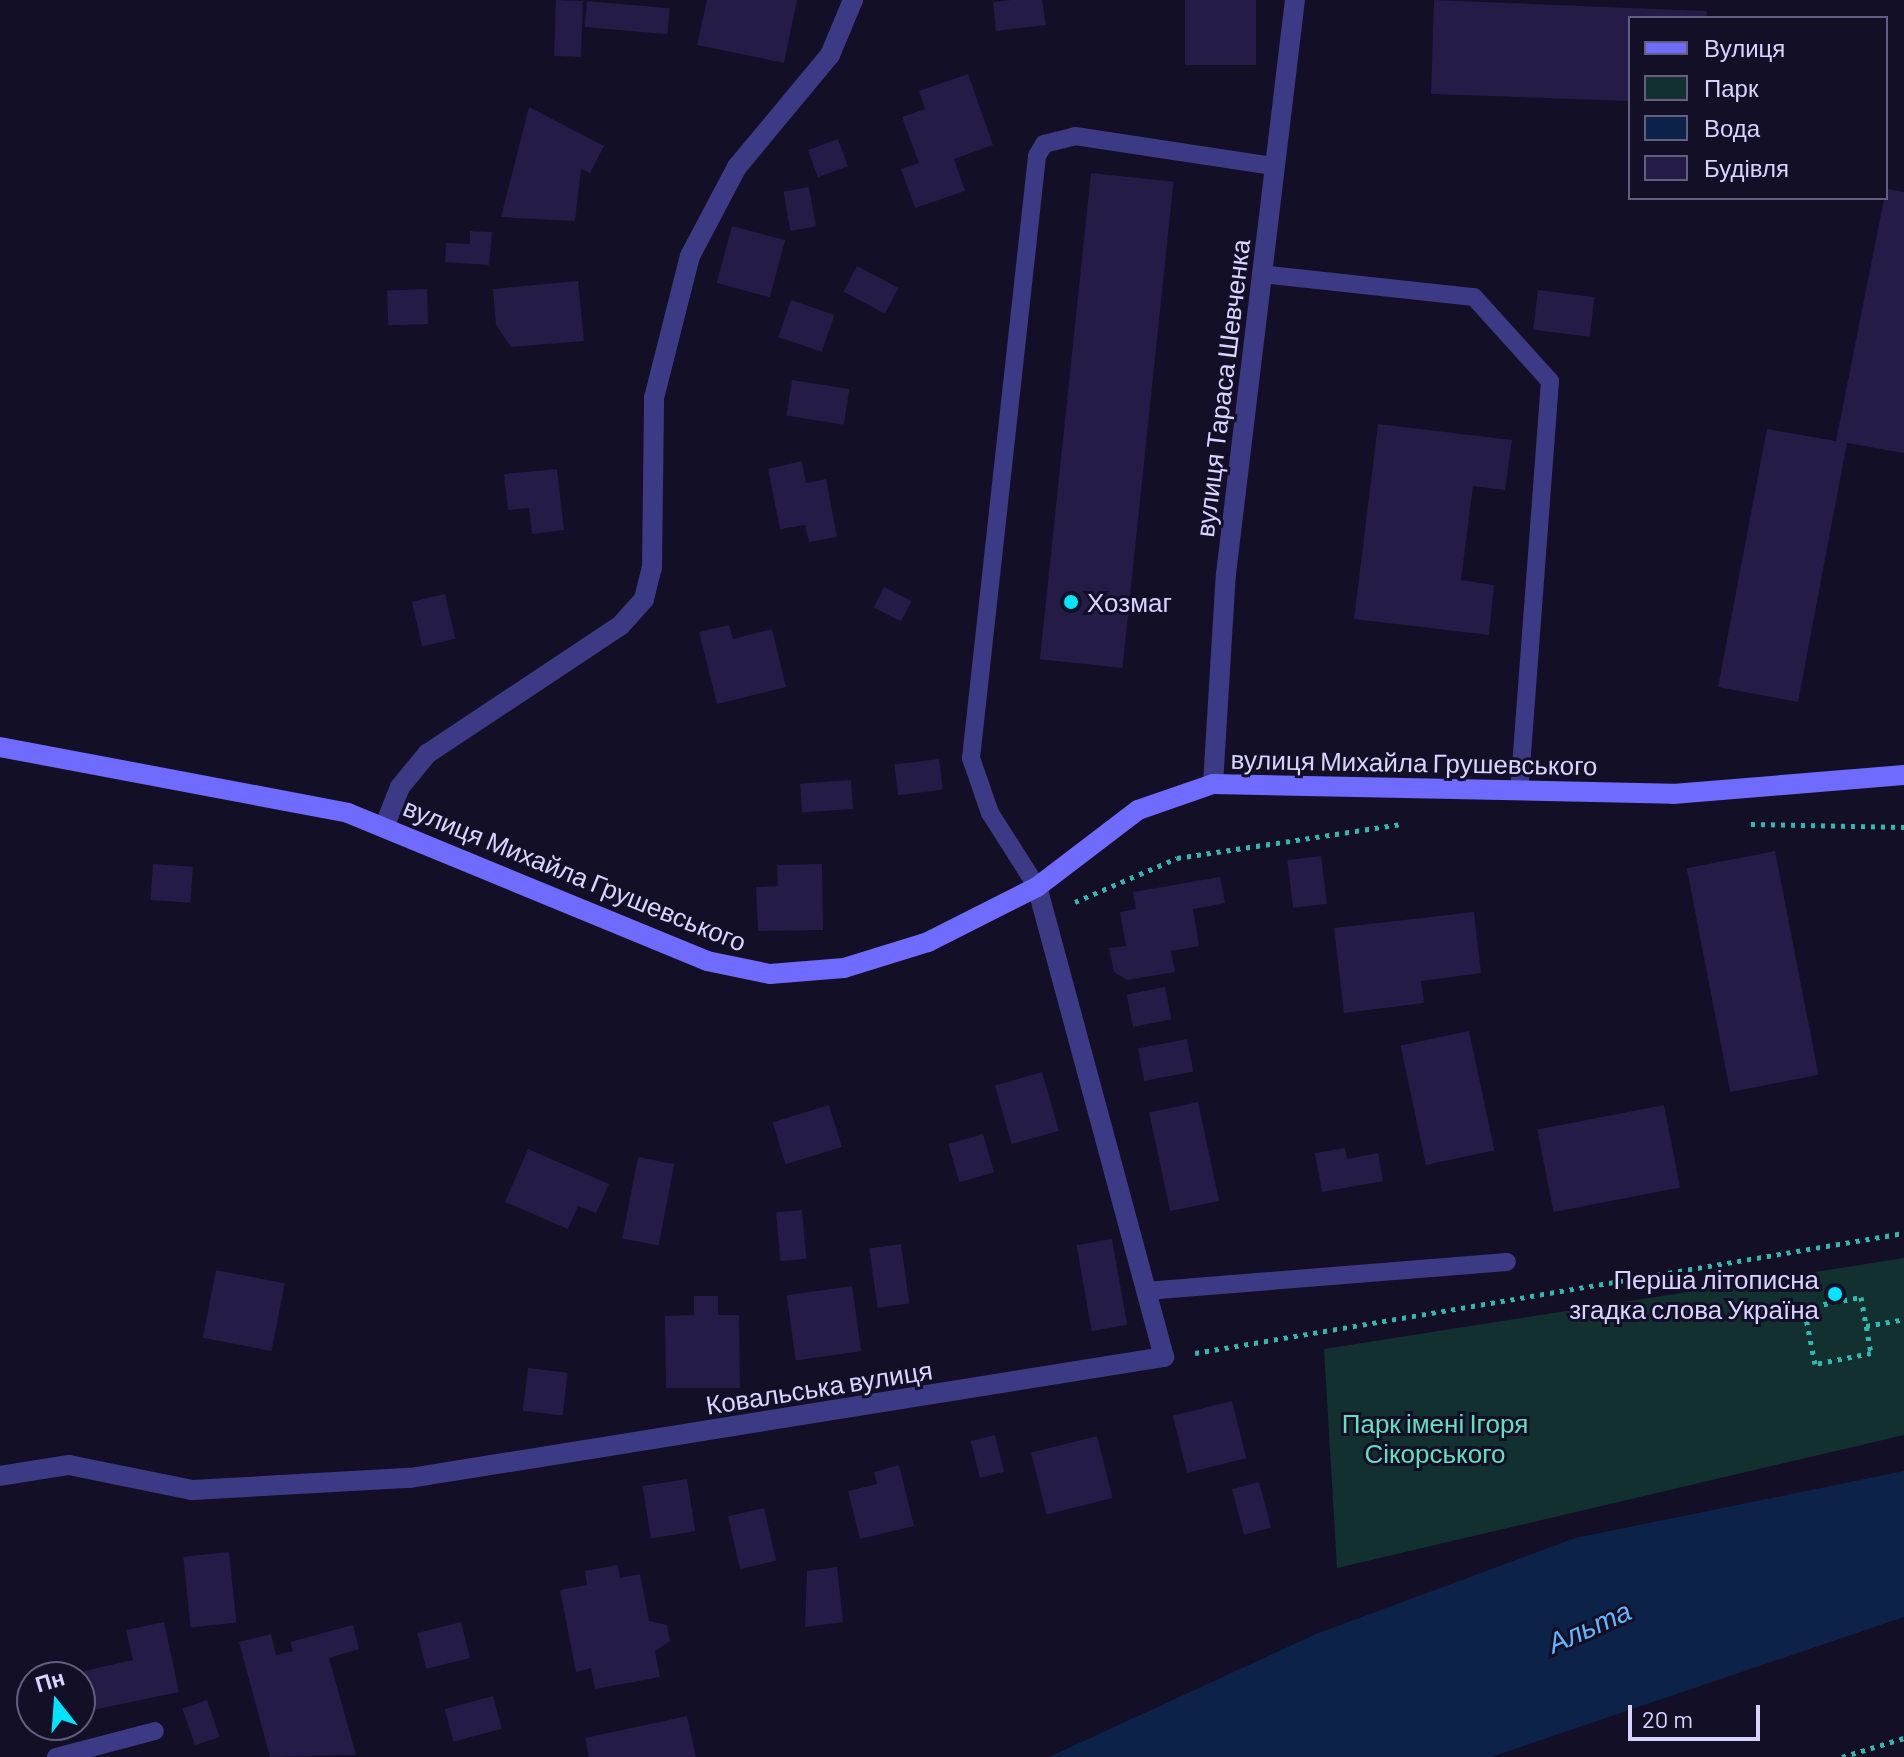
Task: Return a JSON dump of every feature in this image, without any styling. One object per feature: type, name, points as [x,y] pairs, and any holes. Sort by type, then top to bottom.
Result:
[{"type":"main road","name":"вулиця Михайла Грушевського","points":[[0,747],[294,799],[385,825],[707,961],[770,974],[885,957],[1037,887],[1138,810],[1173,792],[1213,784],[1727,792],[1904,775]]},
{"type":"street","points":[[385,825],[400,787],[427,754],[620,626],[644,599],[652,568],[654,398],[686,268],[717,196],[830,55],[853,0]]},
{"type":"street","name":"вулиця Тараса Шевченка","points":[[1213,784],[1226,574],[1295,0]]},
{"type":"street","points":[[1037,887],[1164,1357]]},
{"type":"street","name":"Ковальська вулиця","points":[[0,1476],[69,1465],[192,1490],[410,1478],[1164,1357]]},
{"type":"lane","points":[[1037,887],[990,813],[971,758],[1037,156],[1044,144],[1075,136],[1274,166]]},
{"type":"lane","points":[[1261,274],[1474,297],[1550,381],[1519,789]]},
{"type":"lane","points":[[1146,1291],[1507,1262]]},
{"type":"lane","points":[[56,1757],[155,1731]]},
{"type":"path","points":[[1047,919],[1177,858],[1411,823]]},
{"type":"path","points":[[1734,823],[1904,827]]},
{"type":"path","points":[[1164,1357],[1904,1233]]},
{"type":"path","points":[[1861,1297],[1866,1326],[1871,1353],[1815,1364],[1804,1308],[1861,1297]]},
{"type":"path","points":[[1866,1326],[1904,1319]]},
{"type":"path","points":[[1842,1757],[1904,1738]]},
{"type":"green space","name":"Парк імені Ігоря Сікорського","points":[[1904,1258],[1904,1435],[1337,1568],[1324,1349]]},
{"type":"water","name":"Альта","points":[[1904,1471],[1904,1617],[1491,1757],[1049,1757],[1316,1634],[1575,1538]]},
{"type":"building","points":[[556,0],[583,1],[581,57],[554,56]]},
{"type":"building","points":[[707,0],[797,0],[784,63],[697,45]]},
{"type":"building","points":[[1042,0],[1046,25],[996,31],[993,2]]},
{"type":"building","points":[[1185,0],[1256,0],[1256,65],[1185,65]]},
{"type":"building","points":[[1434,0],[1707,11],[1706,16],[1628,16],[1628,101],[1431,94]]},
{"type":"building","points":[[587,1],[670,8],[667,34],[585,27]]},
{"type":"building","points":[[968,74],[993,145],[954,159],[965,191],[915,208],[901,169],[919,163],[902,117],[925,109],[919,91]]},
{"type":"building","points":[[529,107],[604,146],[590,173],[581,169],[575,221],[501,217]]},
{"type":"building","points":[[838,139],[848,166],[818,177],[808,150]]},
{"type":"building","points":[[1091,173],[1174,182],[1122,668],[1040,659]]},
{"type":"building","points":[[809,187],[816,226],[790,231],[783,192]]},
{"type":"building","points":[[1888,189],[1904,192],[1904,453],[1847,443],[1798,702],[1718,687],[1767,429],[1836,441],[1884,200],[1888,200]]},
{"type":"building","points":[[732,226],[785,240],[770,297],[717,283]]},
{"type":"building","points":[[470,231],[492,232],[489,265],[445,262],[446,243],[470,244]]},
{"type":"building","points":[[857,266],[898,288],[885,314],[843,292]]},
{"type":"building","points":[[578,281],[584,341],[511,347],[496,325],[493,289]]},
{"type":"building","points":[[427,289],[428,324],[388,325],[387,290]]},
{"type":"building","points":[[1538,290],[1595,297],[1590,337],[1533,330]]},
{"type":"building","points":[[791,300],[834,315],[822,352],[778,337]]},
{"type":"building","points":[[792,380],[849,389],[844,425],[786,416]]},
{"type":"building","points":[[1378,424],[1512,440],[1505,490],[1473,486],[1461,580],[1494,585],[1489,635],[1354,619]]},
{"type":"building","points":[[802,461],[806,483],[826,479],[837,537],[809,542],[805,525],[780,529],[768,469]]},
{"type":"building","points":[[557,469],[564,530],[532,534],[529,508],[508,510],[504,474]]},
{"type":"building","points":[[884,587],[912,601],[901,622],[874,607]]},
{"type":"building","points":[[445,594],[455,639],[422,646],[412,602]]},
{"type":"building","points":[[729,625],[733,639],[772,629],[786,687],[717,704],[699,632]]},
{"type":"building","points":[[939,759],[943,790],[898,795],[894,764]]},
{"type":"building","points":[[851,780],[853,809],[802,812],[800,784]]},
{"type":"building","points":[[1775,851],[1819,1075],[1730,1092],[1687,868]]},
{"type":"building","points":[[1321,856],[1327,904],[1293,908],[1287,860]]},
{"type":"building","points":[[153,864],[193,867],[190,903],[150,900]]},
{"type":"building","points":[[822,864],[823,930],[758,931],[756,887],[778,886],[777,865]]},
{"type":"building","points":[[1220,877],[1225,903],[1193,909],[1199,946],[1171,951],[1175,972],[1127,980],[1114,972],[1109,948],[1126,946],[1120,912],[1136,909],[1133,892]]},
{"type":"building","points":[[1474,912],[1481,973],[1421,981],[1424,1003],[1344,1013],[1334,928]]},
{"type":"building","points":[[1165,987],[1171,1019],[1133,1027],[1127,994]]},
{"type":"building","points":[[1469,1031],[1494,1150],[1426,1165],[1401,1046]]},
{"type":"building","points":[[1187,1039],[1193,1071],[1144,1081],[1138,1049]]},
{"type":"building","points":[[1042,1072],[1059,1131],[1012,1144],[995,1086]]},
{"type":"building","points":[[1198,1102],[1219,1201],[1170,1211],[1149,1112]]},
{"type":"building","points":[[829,1105],[842,1147],[785,1164],[773,1122]]},
{"type":"building","points":[[1664,1105],[1680,1187],[1553,1212],[1537,1130]]},
{"type":"building","points":[[983,1134],[994,1172],[959,1182],[948,1144]]},
{"type":"building","points":[[1345,1148],[1347,1159],[1378,1153],[1383,1181],[1322,1192],[1315,1153]]},
{"type":"building","points":[[528,1149],[609,1184],[596,1213],[578,1206],[568,1229],[505,1202]]},
{"type":"building","points":[[638,1157],[674,1164],[658,1246],[622,1238]]},
{"type":"building","points":[[802,1210],[806,1259],[780,1261],[776,1212]]},
{"type":"building","points":[[1112,1239],[1127,1325],[1092,1331],[1077,1245]]},
{"type":"building","points":[[901,1244],[909,1303],[878,1308],[869,1248]]},
{"type":"building","points":[[216,1270],[285,1283],[272,1351],[203,1338]]},
{"type":"building","points":[[852,1286],[861,1351],[796,1361],[787,1295]]},
{"type":"building","points":[[694,1296],[718,1296],[718,1315],[739,1315],[740,1388],[666,1388],[665,1316],[694,1315]]},
{"type":"building","points":[[528,1368],[568,1373],[562,1416],[523,1411]]},
{"type":"building","points":[[1232,1401],[1246,1458],[1187,1473],[1173,1416]]},
{"type":"building","points":[[995,1435],[1004,1472],[980,1478],[971,1441]]},
{"type":"building","points":[[1097,1436],[1112,1498],[1047,1515],[1031,1452]]},
{"type":"building","points":[[899,1465],[914,1526],[860,1539],[848,1491],[877,1484],[874,1472]]},
{"type":"building","points":[[687,1479],[695,1531],[651,1538],[643,1486]]},
{"type":"building","points":[[1259,1482],[1271,1527],[1244,1535],[1232,1489]]},
{"type":"building","points":[[764,1508],[776,1561],[740,1569],[728,1516]]},
{"type":"building","points":[[229,1552],[236,1623],[191,1627],[183,1557]]},
{"type":"building","points":[[618,1565],[620,1578],[640,1574],[649,1621],[667,1625],[670,1641],[655,1651],[660,1677],[595,1689],[591,1668],[576,1672],[560,1590],[587,1585],[585,1571]]},
{"type":"building","points":[[837,1567],[843,1622],[805,1627],[807,1571]]},
{"type":"building","points":[[164,1622],[179,1692],[96,1709],[96,1668],[133,1660],[126,1630]]},
{"type":"building","points":[[461,1622],[470,1658],[426,1669],[417,1633]]},
{"type":"building","points":[[353,1625],[359,1649],[329,1658],[356,1755],[270,1757],[239,1642],[271,1634],[276,1655],[293,1651],[290,1642]]},
{"type":"building","points":[[493,1696],[502,1729],[454,1742],[445,1709]]},
{"type":"building","points":[[207,1700],[220,1737],[195,1745],[182,1708]]},
{"type":"building","points":[[687,1716],[696,1757],[589,1757],[585,1738]]},
{"type":"place","name":"Хозмаг","points":[[1071,602]]},
{"type":"place","name":"Перша літописна згадка слова Україна","points":[[1835,1294]]}]
